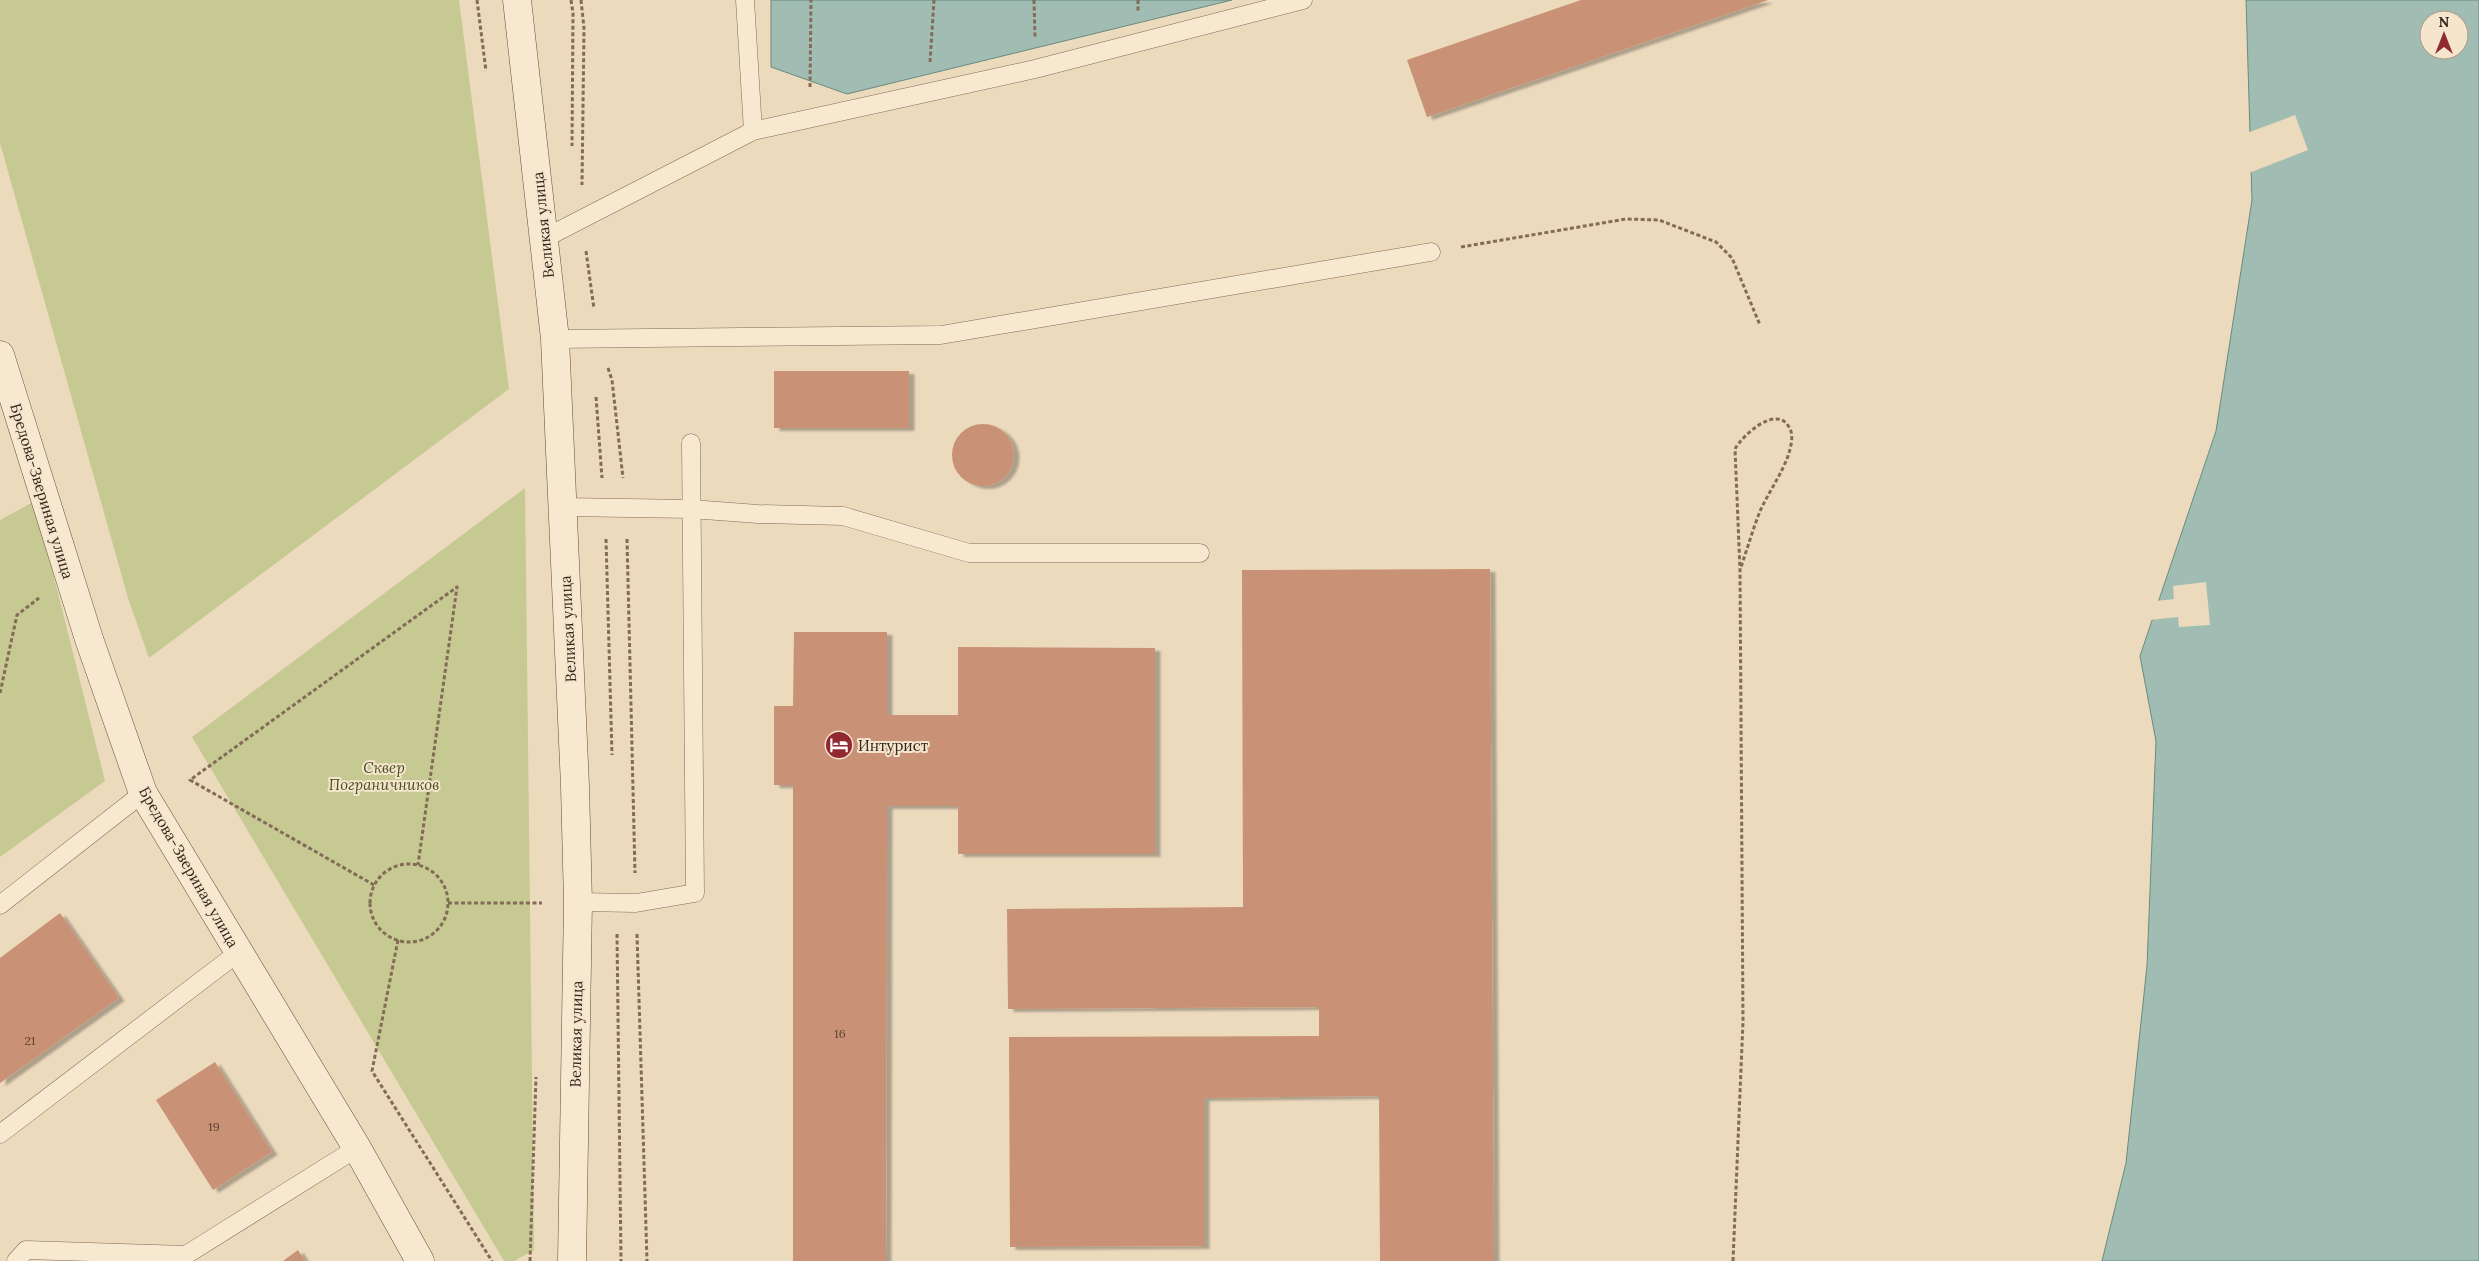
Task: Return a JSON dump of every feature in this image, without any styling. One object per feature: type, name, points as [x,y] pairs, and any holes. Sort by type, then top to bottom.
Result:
[{"type":"main road","name":"Великая улица","points":[[517,0],[555,339],[575,776],[578,902],[572,1261]]},
{"type":"main road","name":"Бредова-Звериная улица","points":[[0,355],[9,413],[68,574],[143,793],[357,1148],[420,1261]]},
{"type":"lane","points":[[745,0],[753,131]]},
{"type":"lane","points":[[545,238],[753,131],[1035,69],[1303,0]]},
{"type":"lane","points":[[555,339],[941,335],[1432,252]]},
{"type":"lane","points":[[578,902],[636,903],[695,893],[691,443]]},
{"type":"lane","points":[[563,507],[691,509],[758,514],[843,516],[969,553],[1200,553]]},
{"type":"lane","points":[[0,905],[143,793]]},
{"type":"lane","points":[[0,1134],[239,952]]},
{"type":"lane","points":[[16,1261],[26,1250],[186,1255],[357,1148]]},
{"type":"path","points":[[477,0],[487,78]]},
{"type":"path","points":[[581,0],[584,28],[582,219],[598,339],[612,380],[626,508],[647,1261]]},
{"type":"path","points":[[810,118],[811,0]]},
{"type":"path","points":[[928,93],[934,0]]},
{"type":"path","points":[[1432,252],[1626,219],[1659,220],[1716,242],[1732,258],[1760,326]]},
{"type":"path","points":[[1733,1261],[1743,1021],[1740,570],[1735,449],[1741,438],[1761,424],[1774,419],[1782,420],[1790,427],[1792,439],[1788,454],[1761,510],[1740,570]]},
{"type":"path","points":[[0,692],[17,615],[68,574]]},
{"type":"path","points":[[374,885],[190,780],[456,587],[418,866]]},
{"type":"path","points":[[405,864],[430,870],[446,890],[448,903],[442,922],[429,936],[418,941],[398,940],[382,932],[374,921],[370,909],[370,897],[374,885],[382,874],[405,864]]},
{"type":"path","points":[[542,893],[542,913]]},
{"type":"path","points":[[448,903],[543,903]]},
{"type":"path","points":[[398,940],[372,1071],[492,1261]]},
{"type":"path","points":[[530,1261],[537,1072]]},
{"type":"green space","points":[[0,0],[459,0],[509,389],[149,658],[128,598],[0,143]]},
{"type":"green space","name":"Сквер Пограничников","points":[[525,488],[534,1250],[514,1261],[504,1261],[192,737]]},
{"type":"green space","points":[[35,501],[105,781],[0,857],[0,520]]},
{"type":"water","points":[[771,0],[1232,0],[847,94],[771,67]]},
{"type":"water","points":[[2246,0],[2479,0],[2479,1261],[2102,1261],[2126,1163],[2147,966],[2156,741],[2140,656],[2216,431],[2252,200]]},
{"type":"pier","points":[[2295,115],[2308,150],[2249,173],[2247,133]]},
{"type":"pier","points":[[2206,582],[2210,625],[2179,627],[2178,617],[2150,620],[2156,601],[2174,599],[2173,586]]},
{"type":"building","points":[[1581,0],[1768,0],[1427,117],[1407,60]]},
{"type":"building","points":[[774,371],[909,371],[909,428],[774,428]]},
{"type":"building","points":[[983,424],[995,427],[1005,433],[1011,443],[1014,455],[1011,467],[1005,477],[995,483],[983,486],[971,483],[961,477],[955,467],[952,455],[955,443],[961,433],[971,427]]},
{"type":"building","points":[[1490,569],[1494,1261],[1380,1261],[1379,1096],[1204,1098],[1204,1246],[1010,1247],[1009,1037],[1319,1036],[1319,1007],[1008,1009],[1007,909],[1243,907],[1242,570]]},
{"type":"building","points":[[794,632],[887,632],[887,715],[958,715],[958,647],[1155,648],[1155,854],[958,854],[958,806],[887,806],[886,1261],[793,1261],[793,785],[774,785],[774,706],[793,706]]},
{"type":"building","points":[[60,913],[119,998],[0,1083],[0,958]]},
{"type":"building","points":[[215,1062],[272,1152],[213,1190],[156,1100]]},
{"type":"building","points":[[298,1250],[305,1261],[283,1261]]},
{"type":"place","name":"Интурист","points":[[839,745]]}]
